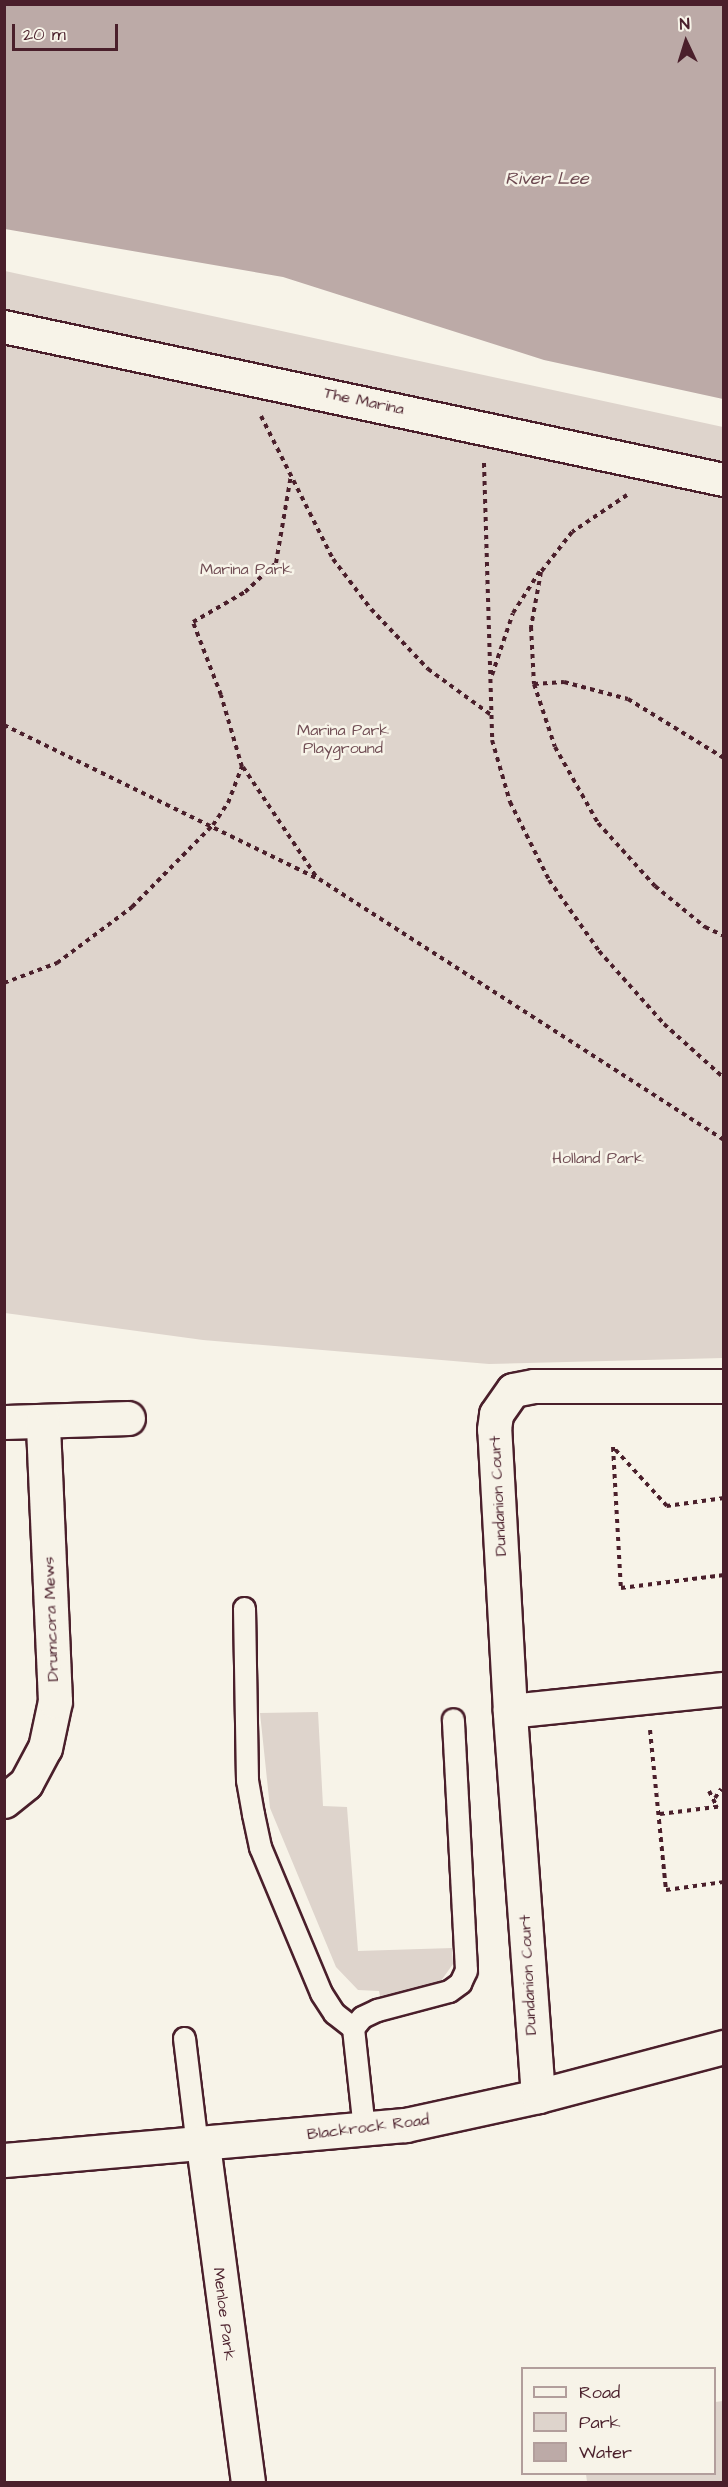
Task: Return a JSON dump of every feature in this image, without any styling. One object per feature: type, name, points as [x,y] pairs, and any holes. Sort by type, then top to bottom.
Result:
[{"type":"street","name":"The Marina","points":[[4,327],[483,426],[723,480]]},
{"type":"street","name":"Dundanion Court","points":[[538,2096],[510,1711],[494,1429],[502,1402],[513,1390],[534,1386],[723,1386]]},
{"type":"street","points":[[4,1422],[128,1418]]},
{"type":"street","name":"Drumcora Mews","points":[[4,1801],[26,1783],[45,1748],[55,1701],[43,1421]]},
{"type":"street","points":[[510,1711],[723,1689]]},
{"type":"street","name":"Blackrock Road","points":[[4,2160],[200,2145],[405,2125],[538,2096],[723,2048]]},
{"type":"street","name":"Menloe Park","points":[[200,2145],[248,2482]]},
{"type":"lane","points":[[244,1608],[247,1780],[260,1847],[321,1993],[334,2013],[353,2028]]},
{"type":"lane","points":[[364,2130],[353,2028],[362,2017],[377,2010],[448,1991],[460,1983],[466,1970],[453,1719]]},
{"type":"lane","points":[[184,2038],[200,2145]]},
{"type":"path","points":[[244,376],[333,559],[371,609],[428,669],[491,714]]},
{"type":"path","points":[[483,426],[491,714],[498,770],[520,827],[549,880],[632,991],[723,1078]]},
{"type":"path","points":[[490,681],[513,613],[550,556],[572,532],[668,468]]},
{"type":"path","points":[[291,476],[276,563],[245,592],[193,622],[221,695],[242,767],[319,879]]},
{"type":"path","points":[[550,556],[535,591],[530,645],[534,684],[555,747],[598,823],[655,886],[705,927],[723,936]]},
{"type":"path","points":[[534,684],[564,682],[617,695],[662,718],[723,758]]},
{"type":"path","points":[[4,725],[213,825],[319,879],[723,1140]]},
{"type":"path","points":[[4,983],[57,963],[132,907],[213,825],[228,802],[242,767]]},
{"type":"path","points":[[723,1498],[667,1506],[613,1447],[621,1588],[723,1575]]},
{"type":"path","points":[[647,1698],[666,1890],[723,1882]]},
{"type":"path","points":[[715,1798],[721,1789]]},
{"type":"path","points":[[709,1791],[715,1798],[717,1806]]},
{"type":"path","points":[[660,1814],[723,1806]]},
{"type":"green space","name":"Marina Park","points":[[5,271],[723,427],[723,1358],[489,1364],[203,1340],[5,1313]]},
{"type":"green space","points":[[318,1712],[323,1806],[347,1807],[358,1951],[452,1948],[453,1964],[438,1985],[380,1996],[379,1991],[358,1990],[336,1967],[270,1808],[260,1713]]},
{"type":"green space","points":[[723,2401],[723,2482],[587,2482],[586,2475],[716,2475],[716,2402]]},
{"type":"water","name":"River Lee","points":[[4,5],[723,5],[723,399],[544,360],[283,277],[5,229]]},
{"type":"park label","name":"Marina Park Playground","points":[[343,739]]},
{"type":"park label","name":"Holland Park","points":[[598,1158]]}]
